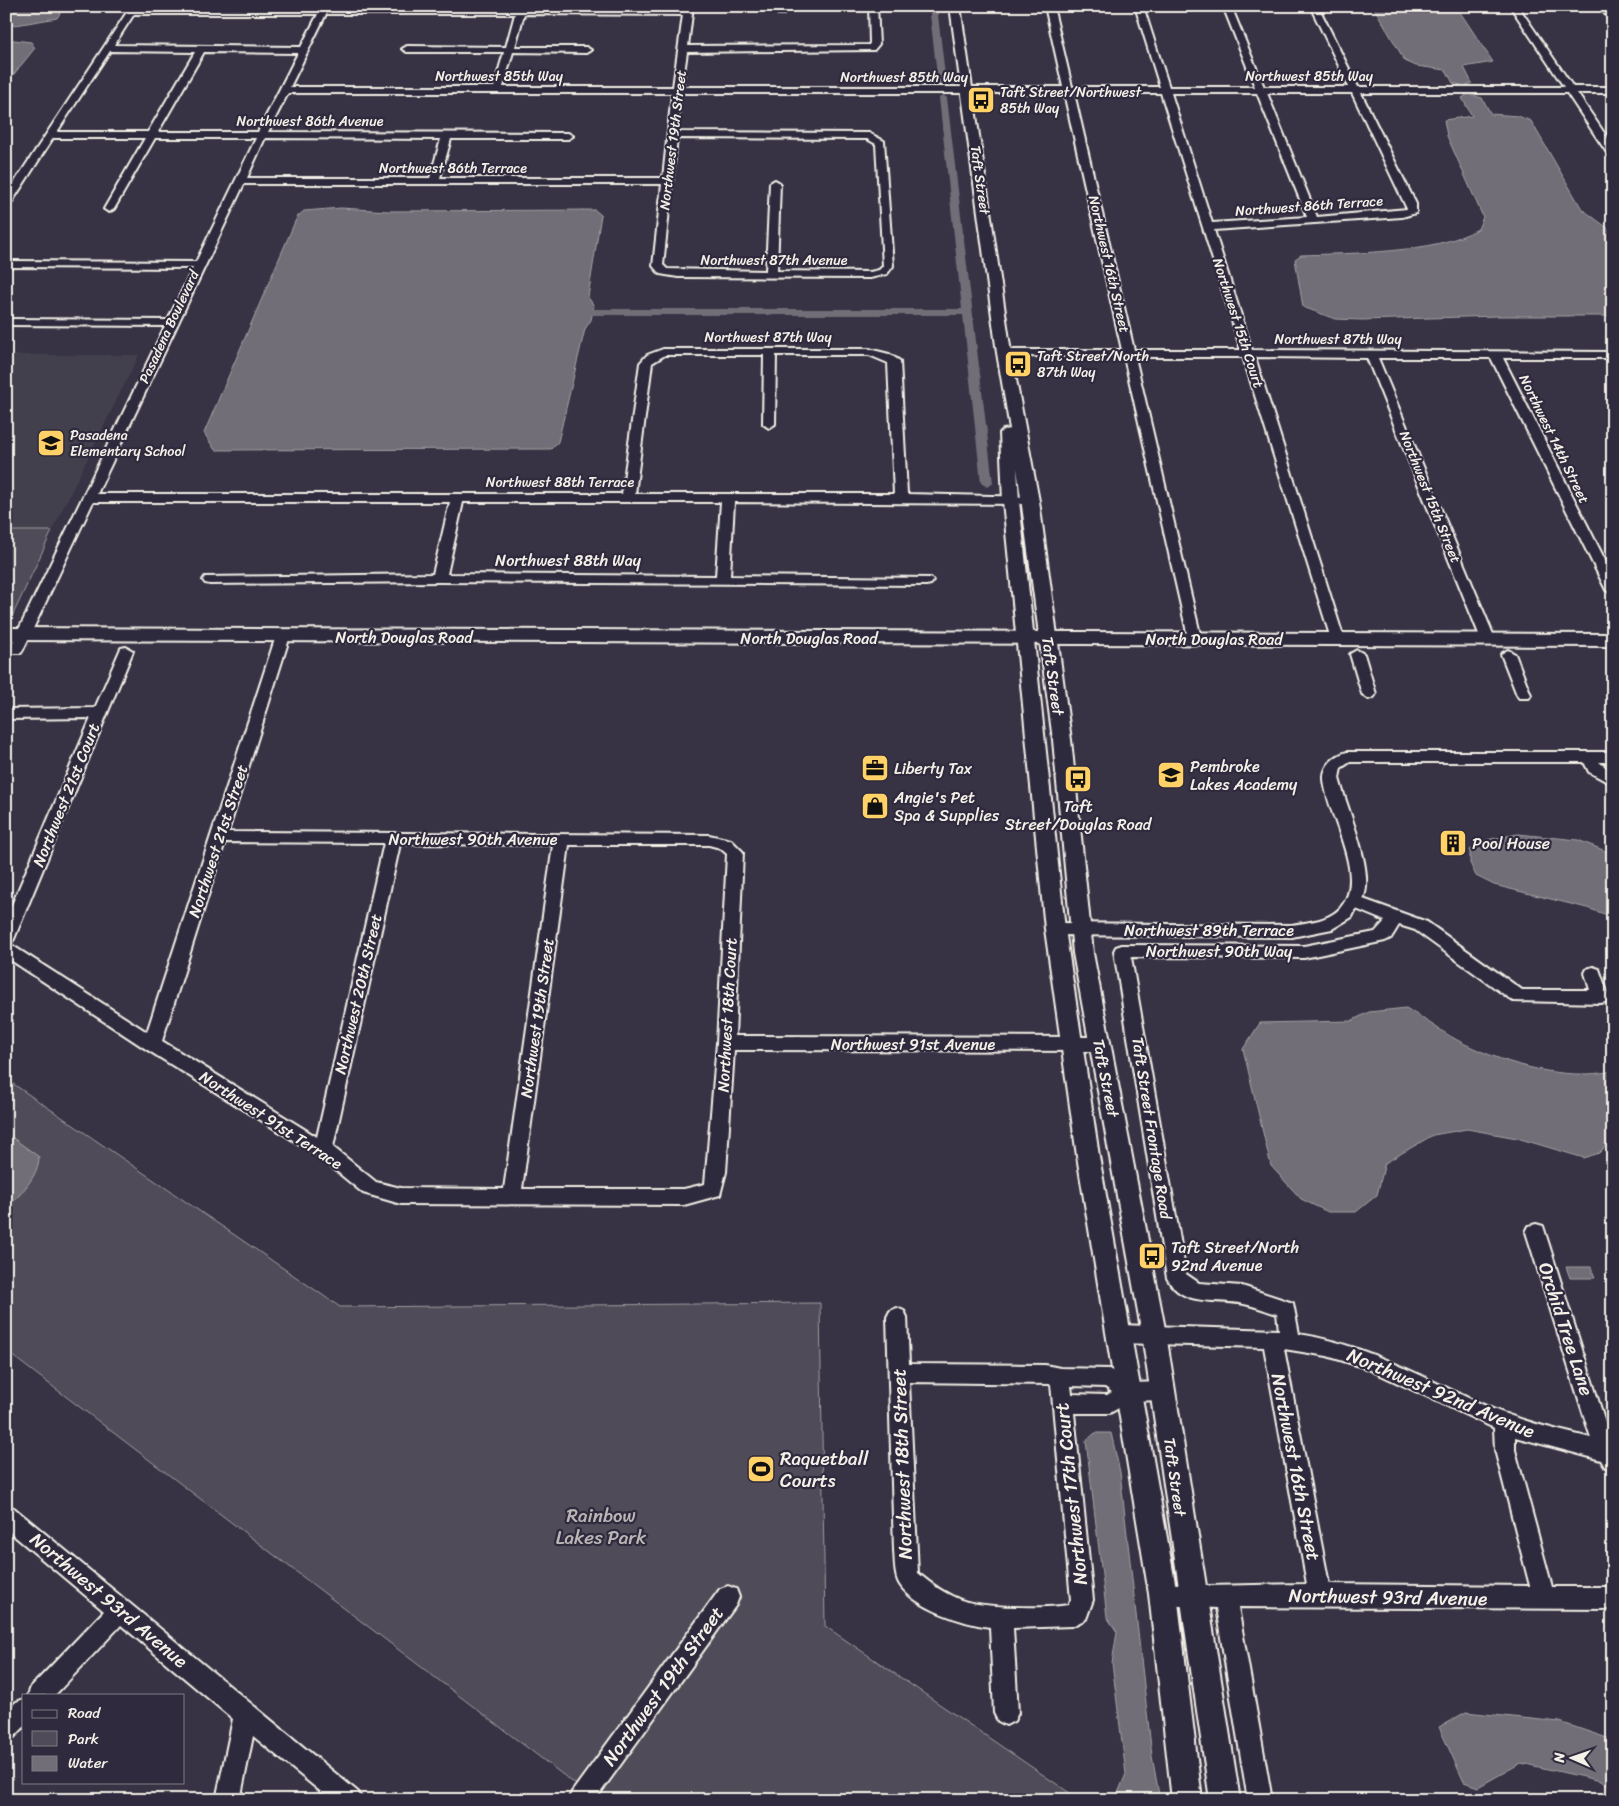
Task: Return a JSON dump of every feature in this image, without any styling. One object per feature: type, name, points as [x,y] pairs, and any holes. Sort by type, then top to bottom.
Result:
[{"type":"main road","name":"North Douglas Road","points":[[1048,646],[1194,638],[1613,640]]},
{"type":"main road","points":[[1216,654],[1232,646],[1286,646],[1328,639]]},
{"type":"main road","name":"North Douglas Road","points":[[13,642],[126,651],[281,644]]},
{"type":"main road","name":"North Douglas Road","points":[[13,642],[1048,646],[1216,654],[1613,654]]},
{"type":"street","points":[[684,49],[871,48],[875,44],[873,6]]},
{"type":"street","name":"Taft Street","points":[[955,6],[1004,354],[1031,501],[1065,768],[1081,929],[1100,1044],[1154,1334],[1224,1800]]},
{"type":"street","name":"Northwest 16th Street","points":[[1049,6],[1194,638]]},
{"type":"street","name":"Northwest 15th Court","points":[[1139,6],[1248,353],[1328,639]]},
{"type":"street","points":[[1227,6],[1313,219]]},
{"type":"street","points":[[1314,6],[1411,204],[1412,211]]},
{"type":"street","points":[[1514,6],[1613,154]]},
{"type":"street","points":[[1602,6],[1613,20]]},
{"type":"street","points":[[6,202],[134,9],[520,12],[689,9]]},
{"type":"street","name":"Pasadena Boulevard","points":[[13,642],[89,498],[199,264],[325,9]]},
{"type":"street","name":"Northwest 19th Street","points":[[664,272],[658,266],[674,135],[677,91],[689,9]]},
{"type":"street","points":[[498,90],[520,12]]},
{"type":"street","points":[[107,48],[305,50]]},
{"type":"street","points":[[109,209],[154,135],[202,48]]},
{"type":"street","points":[[407,49],[586,50]]},
{"type":"street","name":"Northwest 85th Way","points":[[285,90],[1613,90]]},
{"type":"street","name":"Northwest 86th Avenue","points":[[51,135],[568,136]]},
{"type":"street","points":[[434,181],[448,135]]},
{"type":"street","points":[[674,135],[869,136],[874,138],[881,143],[888,266],[883,272]]},
{"type":"street","name":"Northwest 86th Terrace","points":[[239,182],[667,181]]},
{"type":"street","points":[[771,275],[775,183]]},
{"type":"street","name":"Northwest 86th Terrace","points":[[1207,227],[1402,214],[1412,211]]},
{"type":"street","points":[[6,264],[199,264]]},
{"type":"street","name":"Northwest 87th Avenue","points":[[664,272],[678,274],[870,275],[883,272]]},
{"type":"street","points":[[6,322],[171,323]]},
{"type":"street","name":"Northwest 87th Way","points":[[628,497],[646,363],[651,357],[663,352],[869,352],[885,356],[894,361],[901,498]]},
{"type":"street","points":[[769,424],[770,353]]},
{"type":"street","name":"Taft Street","points":[[1004,354],[1011,501],[1055,929],[1088,1156],[1163,1594],[1187,1800]]},
{"type":"street","name":"Northwest 87th Way","points":[[1004,354],[1613,355]]},
{"type":"street","name":"Northwest 15th Street","points":[[1371,354],[1488,639]]},
{"type":"street","name":"Northwest 14th Street","points":[[1495,354],[1613,590]]},
{"type":"street","points":[[439,578],[458,496]]},
{"type":"street","name":"Northwest 88th Terrace","points":[[89,498],[458,496],[728,499],[901,498],[1031,501]]},
{"type":"street","points":[[723,578],[728,499]]},
{"type":"street","name":"Northwest 88th Way","points":[[210,580],[439,578],[926,580]]},
{"type":"street","name":"Northwest 21st Street","points":[[152,1044],[281,644]]},
{"type":"street","name":"Northwest 21st Court","points":[[6,939],[126,651]]},
{"type":"street","points":[[1356,654],[1369,694]]},
{"type":"street","points":[[1508,654],[1524,695]]},
{"type":"street","points":[[6,714],[99,714]]},
{"type":"street","points":[[1593,973],[1600,997],[1519,996],[1421,926],[1354,902],[1358,893],[1358,875],[1331,778],[1332,768],[1338,761],[1359,756],[1613,757]]},
{"type":"street","points":[[1589,757],[1594,768],[1613,780]]},
{"type":"street","name":"Northwest 90th Avenue","points":[[220,837],[709,840],[725,844]]},
{"type":"street","name":"Northwest 20th Street","points":[[323,1150],[393,839]]},
{"type":"street","name":"Northwest 19th Street","points":[[512,1197],[562,839]]},
{"type":"street","name":"Northwest 18th Court","points":[[713,1190],[717,1172],[726,1043],[735,852],[725,844]]},
{"type":"street","name":"Northwest 89th Terrace","points":[[1055,929],[1305,930],[1329,923],[1338,918],[1349,910],[1354,902]]},
{"type":"street","name":"Northwest 90th Way","points":[[1122,950],[1304,952],[1379,937],[1385,934],[1395,918]]},
{"type":"street","name":"Northwest 91st Terrace","points":[[6,949],[152,1044],[323,1150],[370,1188],[401,1196],[512,1197],[684,1197],[713,1190]]},
{"type":"street","name":"Taft Street Frontage Road","points":[[1122,950],[1177,1278],[1185,1286],[1199,1293],[1237,1294],[1286,1309],[1281,1339]]},
{"type":"street","name":"Northwest 91st Avenue","points":[[726,1043],[1100,1044]]},
{"type":"street","name":"Orchid Tree Lane","points":[[1536,1232],[1596,1426],[1611,1456]]},
{"type":"street","name":"Northwest 18th Street","points":[[897,1317],[905,1550],[908,1578],[922,1591],[961,1612],[1001,1616],[1059,1617],[1071,1616],[1078,1611]]},
{"type":"street","name":"Northwest 92nd Avenue","points":[[1118,1334],[1281,1339],[1326,1347],[1371,1361],[1504,1423],[1611,1456]]},
{"type":"street","name":"Northwest 16th Street","points":[[1281,1339],[1320,1595]]},
{"type":"street","points":[[899,1373],[1045,1374],[1060,1377],[1109,1378],[1128,1392]]},
{"type":"street","name":"Northwest 17th Court","points":[[1060,1377],[1082,1600],[1078,1611]]},
{"type":"street","points":[[1062,1403],[1110,1404],[1128,1392],[1162,1391]]},
{"type":"street","points":[[1504,1423],[1505,1450],[1544,1598]]},
{"type":"street","name":"Northwest 93rd Avenue","points":[[6,1515],[121,1609],[246,1716],[350,1800]]},
{"type":"street","name":"Northwest 93rd Avenue","points":[[1163,1594],[1225,1597],[1320,1595],[1613,1598]]},
{"type":"street","name":"Northwest 19th Street","points":[[580,1800],[728,1597]]},
{"type":"street","points":[[1225,1597],[1260,1800]]},
{"type":"street","points":[[40,1694],[121,1609]]},
{"type":"street","points":[[1001,1616],[1006,1713]]},
{"type":"street","points":[[6,1729],[22,1712]]},
{"type":"street","points":[[228,1800],[246,1716]]},
{"type":"shaded area","name":"Pasadena Elementary School","points":[[6,355],[139,355],[52,531],[6,531]]},
{"type":"green space","points":[[6,531],[52,531],[10,621],[6,623]]},
{"type":"green space","name":"Rainbow Lakes Park","points":[[6,1079],[340,1307],[820,1303],[825,1626],[1080,1800],[596,1800],[6,1351]]},
{"type":"water","points":[[7,6],[65,6],[57,18],[10,26],[6,30]]},
{"type":"water","points":[[1373,6],[1456,6],[1493,62],[1464,67],[1472,83],[1464,86],[1453,83],[1446,70],[1416,66],[1405,61]]},
{"type":"water","points":[[6,39],[31,42],[35,48],[6,84]]},
{"type":"water","points":[[1468,94],[1482,98],[1491,114],[1518,116],[1531,121],[1582,209],[1613,232],[1613,316],[1499,316],[1362,320],[1335,319],[1303,307],[1295,259],[1301,255],[1392,251],[1416,248],[1460,237],[1478,229],[1483,217],[1447,136],[1444,120],[1472,116],[1462,98]]},
{"type":"water","points":[[341,208],[388,211],[595,210],[601,215],[588,297],[594,306],[591,320],[585,329],[558,442],[551,449],[215,450],[204,433],[297,217],[304,211]]},
{"type":"water","points":[[1518,834],[1578,840],[1613,854],[1613,917],[1587,908],[1494,885],[1476,876],[1470,863],[1470,850],[1486,840]]},
{"type":"water","points":[[1406,1008],[1465,1044],[1518,1064],[1537,1069],[1576,1074],[1595,1074],[1613,1071],[1613,1139],[1599,1153],[1584,1158],[1517,1138],[1467,1129],[1433,1135],[1385,1163],[1377,1195],[1356,1212],[1328,1212],[1301,1199],[1271,1166],[1243,1049],[1260,1023],[1351,1021],[1369,1012]]},
{"type":"water","points":[[6,1133],[39,1157],[36,1171],[32,1178],[6,1209]]},
{"type":"water","points":[[1566,1267],[1591,1267],[1595,1278],[1570,1278]]},
{"type":"water","points":[[1095,1433],[1111,1433],[1120,1472],[1152,1756],[1160,1800],[1115,1800],[1126,1774],[1112,1663],[1117,1632],[1107,1617],[1086,1441]]},
{"type":"water","points":[[1466,1712],[1560,1722],[1613,1740],[1613,1790],[1601,1781],[1521,1763],[1478,1787],[1464,1782],[1439,1727]]},
{"type":"waterway","points":[[933,6],[942,84]]},
{"type":"waterway","points":[[943,98],[987,483]]},
{"type":"waterway","points":[[592,312],[967,312]]},
{"type":"place","name":"Taft Street/Northwest 85th Way","points":[[981,100]]},
{"type":"place","name":"Taft Street/North 87th Way","points":[[1018,364]]},
{"type":"place","name":"Pasadena Elementary School","points":[[51,443]]},
{"type":"place","name":"Liberty Tax","points":[[875,768]]},
{"type":"place","name":"Pembroke Lakes Academy","points":[[1171,775]]},
{"type":"place","name":"Taft Street/Douglas Road","points":[[1078,779]]},
{"type":"place","name":"Angie's Pet Spa & Supplies","points":[[875,806]]},
{"type":"place","name":"Pool House","points":[[1453,843]]},
{"type":"place","name":"Taft Street/North 92nd Avenue","points":[[1152,1256]]},
{"type":"place","name":"Raquetball Courts","points":[[761,1469]]}]
